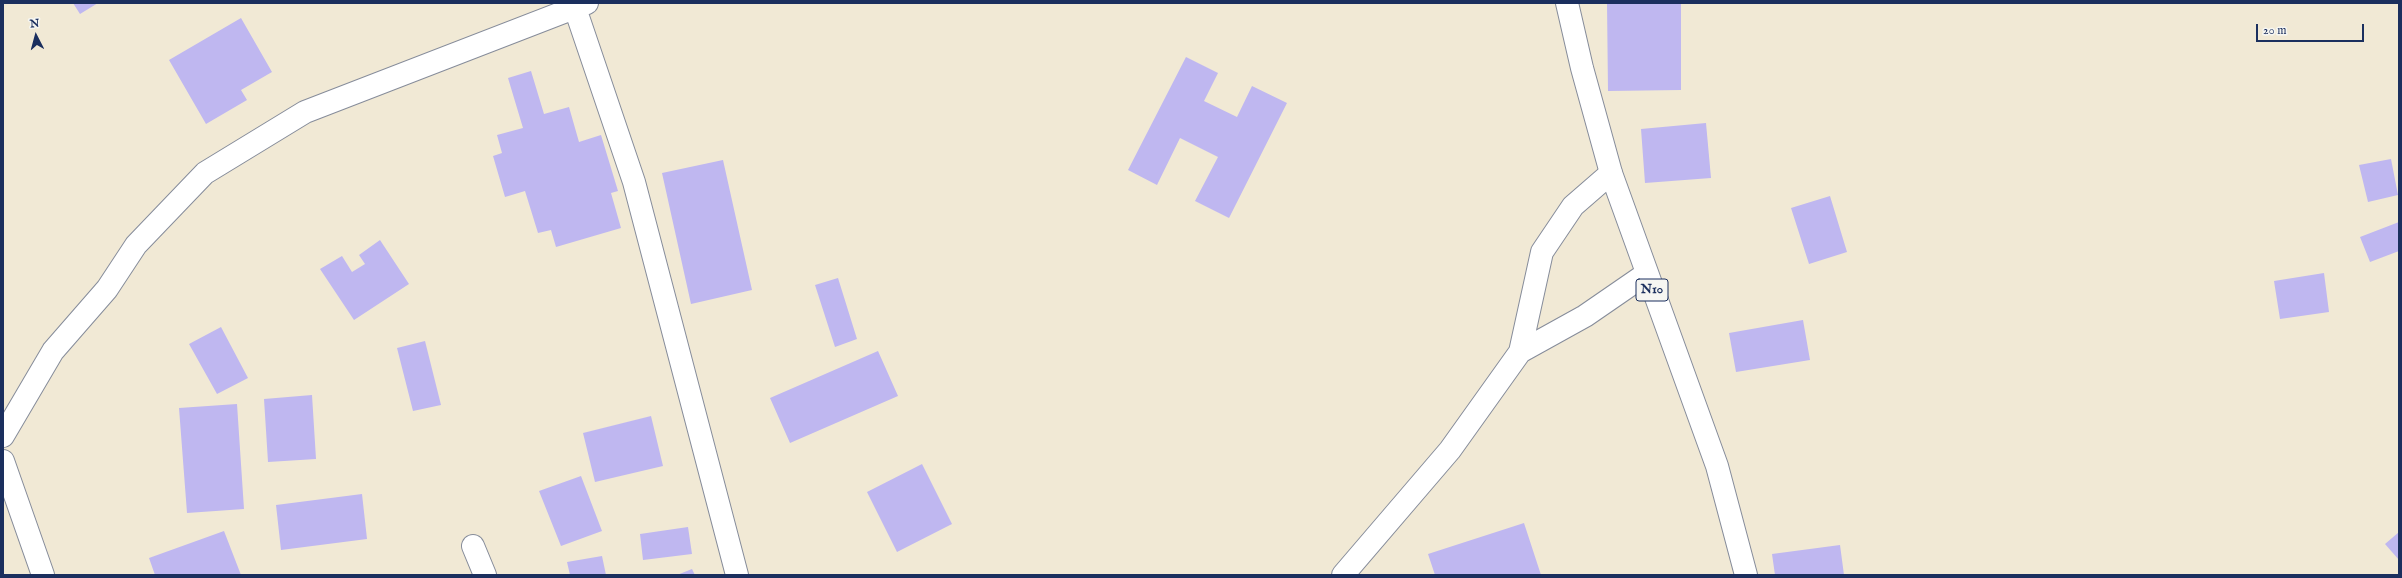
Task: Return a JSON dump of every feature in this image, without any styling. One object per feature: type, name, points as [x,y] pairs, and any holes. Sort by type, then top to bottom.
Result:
[{"type":"main road","name":"N10","points":[[1567,3],[1582,68],[1611,173],[1646,274],[1717,466],[1746,575]]},
{"type":"main road","points":[[3,436],[53,350],[108,289],[136,246],[205,173],[305,112],[581,5],[634,182],[737,575]]},
{"type":"main road","points":[[1343,575],[1450,450],[1520,352],[1542,252],[1573,206],[1611,173]]},
{"type":"main road","points":[[1520,352],[1585,316],[1646,274]]},
{"type":"main road","points":[[3,461],[43,575]]},
{"type":"main road","points":[[473,546],[485,575]]},
{"type":"building","points":[[73,3],[98,3],[80,14]]},
{"type":"building","points":[[1607,3],[1681,3],[1681,90],[1608,91]]},
{"type":"building","points":[[241,18],[272,72],[241,90],[247,100],[206,124],[169,60]]},
{"type":"building","points":[[1186,57],[1218,73],[1204,101],[1237,117],[1252,86],[1287,103],[1229,218],[1195,201],[1218,157],[1180,138],[1157,185],[1128,170]]},
{"type":"building","points":[[531,71],[544,114],[569,107],[579,142],[601,135],[618,191],[611,193],[621,228],[556,247],[551,230],[538,233],[525,191],[505,197],[493,156],[502,153],[497,135],[523,128],[508,78]]},
{"type":"building","points":[[1706,123],[1711,178],[1645,183],[1641,129]]},
{"type":"building","points":[[2391,159],[2398,195],[2368,202],[2359,165]]},
{"type":"building","points":[[723,160],[752,290],[691,304],[662,173]]},
{"type":"building","points":[[1830,196],[1847,252],[1809,264],[1791,208]]},
{"type":"building","points":[[2399,222],[2399,251],[2370,262],[2360,237]]},
{"type":"building","points":[[380,240],[409,284],[354,320],[320,269],[342,256],[352,272],[365,264],[359,255]]},
{"type":"building","points":[[2324,273],[2329,312],[2280,319],[2274,281]]},
{"type":"building","points":[[838,278],[857,339],[835,347],[815,285]]},
{"type":"building","points":[[1803,320],[1810,360],[1736,372],[1729,333]]},
{"type":"building","points":[[221,327],[248,378],[217,394],[189,344]]},
{"type":"building","points":[[425,341],[441,405],[413,411],[397,348]]},
{"type":"building","points":[[878,351],[898,396],[790,443],[770,398]]},
{"type":"building","points":[[312,395],[316,459],[268,462],[264,399]]},
{"type":"building","points":[[237,404],[244,509],[187,513],[179,408]]},
{"type":"building","points":[[651,416],[663,466],[595,482],[583,433]]},
{"type":"building","points":[[922,464],[952,524],[897,552],[867,492]]},
{"type":"building","points":[[581,476],[602,531],[561,546],[539,491]]},
{"type":"building","points":[[362,494],[367,539],[281,550],[276,505]]},
{"type":"building","points":[[1524,523],[1541,575],[1435,575],[1428,554]]},
{"type":"building","points":[[688,527],[692,554],[643,560],[640,534]]},
{"type":"building","points":[[224,531],[241,575],[155,575],[149,558]]},
{"type":"building","points":[[2399,532],[2399,560],[2385,544]]},
{"type":"building","points":[[1840,545],[1844,575],[1775,575],[1772,554]]},
{"type":"building","points":[[602,556],[606,575],[570,575],[567,562]]},
{"type":"building","points":[[692,569],[695,575],[677,575]]}]
